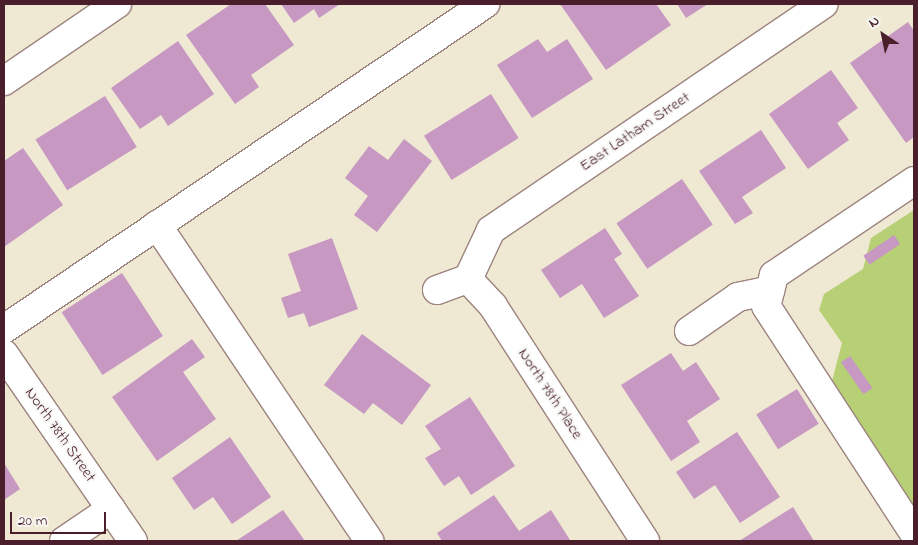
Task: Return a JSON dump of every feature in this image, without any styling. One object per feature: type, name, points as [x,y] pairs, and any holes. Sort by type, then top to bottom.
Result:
[{"type":"street","points":[[4,82],[117,4]]},
{"type":"street","points":[[4,329],[485,4]]},
{"type":"street","name":"East Latham Street","points":[[468,279],[491,230],[824,4]]},
{"type":"street","points":[[914,181],[774,275],[766,306],[914,533]]},
{"type":"street","points":[[157,226],[369,541]]},
{"type":"street","points":[[437,290],[468,279]]},
{"type":"street","name":"North 78th Place","points":[[468,279],[493,306],[644,541]]},
{"type":"street","points":[[689,330],[738,297],[770,290]]},
{"type":"street","name":"North 78th Street","points":[[4,354],[132,541]]},
{"type":"street","points":[[64,541],[111,509]]},
{"type":"green space","points":[[914,210],[914,509],[832,381],[842,343],[819,310],[824,294],[863,269],[871,238]]},
{"type":"building","points":[[231,4],[265,4],[294,45],[251,75],[259,87],[235,104],[186,35]]},
{"type":"building","points":[[281,4],[340,4],[319,18],[314,9],[294,23]]},
{"type":"building","points":[[560,4],[656,4],[671,25],[606,70]]},
{"type":"building","points":[[677,4],[708,4],[686,18]]},
{"type":"building","points":[[908,22],[914,31],[914,137],[906,143],[850,63]]},
{"type":"building","points":[[538,39],[547,52],[567,39],[593,79],[532,118],[497,65]]},
{"type":"building","points":[[178,41],[214,94],[168,126],[161,115],[140,129],[111,88]]},
{"type":"building","points":[[831,70],[858,108],[837,123],[849,140],[808,169],[769,114]]},
{"type":"building","points":[[491,94],[519,138],[452,180],[424,136]]},
{"type":"building","points":[[105,96],[137,147],[67,190],[35,139]]},
{"type":"building","points":[[761,130],[786,168],[742,197],[753,213],[735,224],[699,171]]},
{"type":"building","points":[[404,139],[432,161],[377,232],[354,215],[368,196],[345,178],[369,146],[388,160]]},
{"type":"building","points":[[23,148],[63,205],[4,247],[4,161]]},
{"type":"building","points":[[682,179],[713,225],[647,269],[617,223]]},
{"type":"building","points":[[605,228],[622,254],[614,259],[639,296],[604,318],[582,284],[560,298],[541,270]]},
{"type":"building","points":[[894,235],[900,244],[869,265],[863,256]]},
{"type":"building","points":[[332,238],[358,309],[309,327],[304,313],[288,318],[281,298],[301,291],[288,254]]},
{"type":"building","points":[[122,273],[163,336],[102,375],[62,312]]},
{"type":"building","points":[[362,334],[431,385],[402,425],[373,403],[364,414],[324,385]]},
{"type":"building","points":[[192,339],[205,357],[183,372],[216,419],[157,461],[112,397]]},
{"type":"building","points":[[671,353],[683,371],[696,362],[720,399],[687,421],[700,442],[671,461],[621,385]]},
{"type":"building","points":[[850,356],[872,388],[863,394],[841,362]]},
{"type":"building","points":[[797,389],[819,424],[778,449],[756,414]]},
{"type":"building","points":[[470,397],[515,466],[471,495],[459,476],[444,486],[425,458],[441,449],[425,426]]},
{"type":"building","points":[[737,432],[780,497],[740,523],[715,485],[694,499],[676,472]]},
{"type":"building","points":[[230,437],[271,497],[232,524],[213,497],[194,510],[172,478]]},
{"type":"building","points":[[4,463],[20,489],[4,500]]},
{"type":"building","points":[[494,495],[519,531],[551,510],[570,540],[442,541],[437,533]]},
{"type":"building","points":[[793,507],[814,541],[739,541]]},
{"type":"building","points":[[283,510],[305,541],[236,541]]}]
